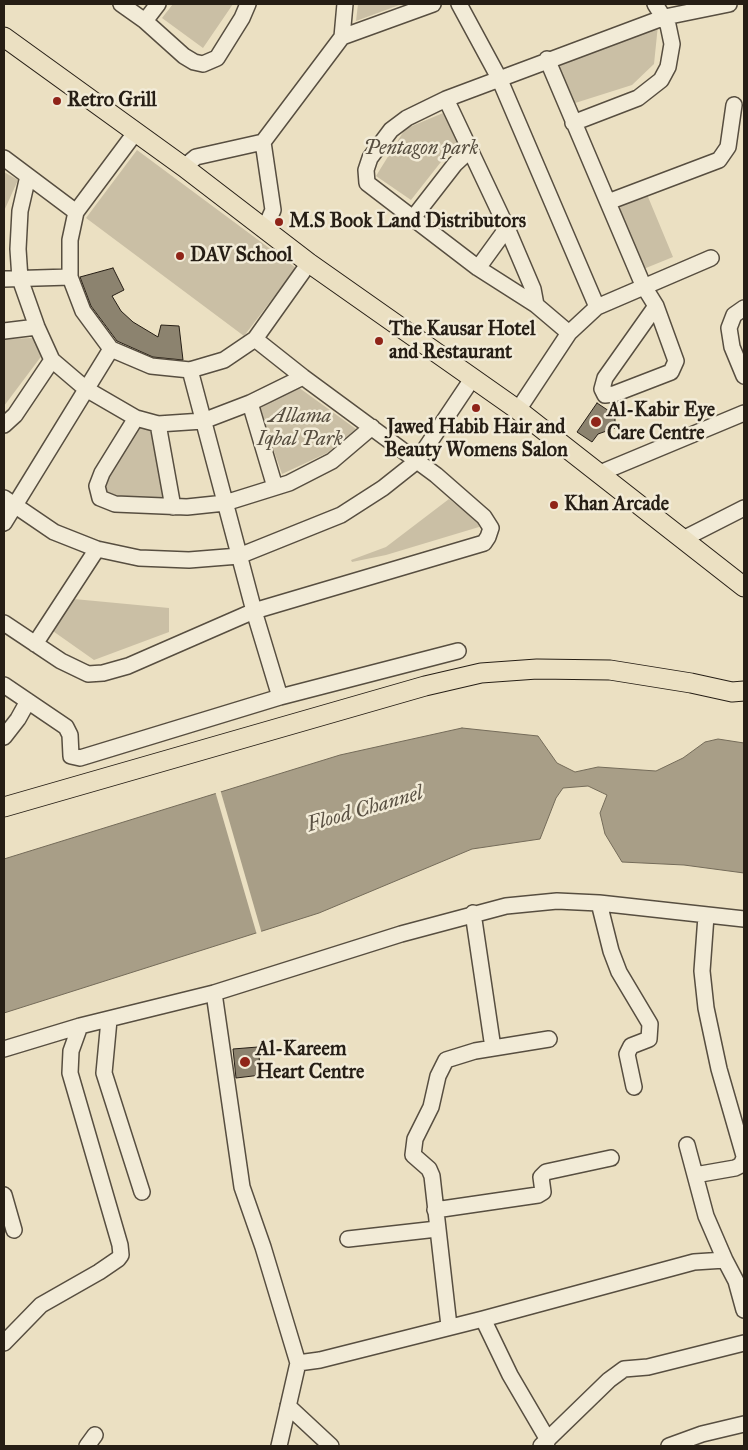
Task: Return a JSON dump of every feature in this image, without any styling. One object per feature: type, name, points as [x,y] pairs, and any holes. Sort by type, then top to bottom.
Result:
[{"type":"main road","points":[[4,37],[184,167],[309,263],[518,410],[744,587]]},
{"type":"main road","points":[[4,807],[425,686],[481,673],[537,669],[610,670],[691,682],[732,692],[744,691]]},
{"type":"street","points":[[121,4],[144,21],[184,56],[194,62],[207,63],[217,58],[242,18],[248,4]]},
{"type":"street","points":[[144,21],[158,4]]},
{"type":"street","points":[[184,167],[196,157],[263,142],[342,37],[345,4]]},
{"type":"street","points":[[342,37],[434,4]]},
{"type":"street","points":[[459,4],[499,78],[597,307]]},
{"type":"street","points":[[573,122],[638,98],[661,80],[668,67],[672,44],[665,17],[655,4]]},
{"type":"street","points":[[569,333],[536,305],[478,268],[367,183],[367,165],[391,130],[407,118],[446,99],[547,59],[665,17],[719,5]]},
{"type":"street","points":[[547,59],[644,285],[656,306],[675,354],[675,366],[671,372],[614,394],[605,395],[602,386],[605,378],[656,306]]},
{"type":"street","points":[[446,99],[508,228],[533,289],[536,305]]},
{"type":"street","points":[[608,202],[719,160],[728,146],[734,106]]},
{"type":"street","points":[[135,133],[76,212],[70,240],[70,276],[82,311],[111,349],[152,366],[190,370],[224,360],[255,339],[309,263]]},
{"type":"street","points":[[263,142],[273,210],[264,230]]},
{"type":"street","points":[[413,218],[455,164],[470,150]]},
{"type":"street","points":[[4,158],[76,212]]},
{"type":"street","points":[[28,176],[20,212],[18,249],[20,279],[37,327],[52,360],[86,389],[136,418],[158,424],[203,421],[250,403],[303,377]]},
{"type":"street","points":[[478,268],[508,228]]},
{"type":"street","points":[[518,410],[569,333],[597,307],[644,285],[711,258]]},
{"type":"street","points":[[4,279],[70,276]]},
{"type":"street","points":[[744,308],[734,314],[729,328],[732,347],[744,376]]},
{"type":"street","points":[[4,331],[37,327]]},
{"type":"street","points":[[4,623],[35,644],[88,674],[103,673],[128,666],[254,611],[484,543],[490,532],[489,522],[417,460],[303,377],[255,339]]},
{"type":"street","points":[[4,523],[9,502],[111,349]]},
{"type":"street","points":[[4,425],[15,415],[52,360]]},
{"type":"street","points":[[190,370],[254,611],[280,696]]},
{"type":"street","points":[[9,502],[54,532],[97,549],[139,558],[189,560],[239,556],[341,515],[384,488],[417,460],[472,379]]},
{"type":"street","points":[[250,403],[276,488]]},
{"type":"street","points":[[600,474],[744,414]]},
{"type":"street","points":[[136,418],[102,473],[97,486],[100,498],[115,504],[173,507],[225,503],[276,488],[332,461],[372,427]]},
{"type":"street","points":[[158,424],[173,507]]},
{"type":"street","points":[[683,539],[744,508]]},
{"type":"street","points":[[35,644],[97,549]]},
{"type":"street","points":[[4,685],[66,727],[70,735],[71,756],[76,758],[280,696],[458,652]]},
{"type":"street","points":[[4,737],[18,719],[28,701]]},
{"type":"street","points":[[4,1050],[80,1026],[214,993],[473,913],[535,902],[599,903],[744,919]]},
{"type":"street","points":[[599,903],[611,951],[619,972],[650,1024],[649,1038],[631,1046],[627,1054],[634,1087]]},
{"type":"street","points":[[473,913],[493,1048]]},
{"type":"street","points":[[695,1175],[735,1168],[741,1165],[744,1157],[741,1131],[719,1069],[706,1008],[702,971],[706,916]]},
{"type":"street","points":[[214,993],[242,1187],[264,1247],[298,1363],[279,1446]]},
{"type":"street","points":[[109,1020],[104,1073],[142,1192]]},
{"type":"street","points":[[4,1343],[41,1304],[99,1272],[121,1255],[120,1245],[70,1073],[71,1052],[80,1026]]},
{"type":"street","points":[[449,1326],[432,1176],[429,1169],[413,1155],[415,1139],[431,1106],[438,1076],[446,1060],[493,1048],[549,1039]]},
{"type":"street","points":[[687,1145],[706,1216],[736,1281],[744,1310]]},
{"type":"street","points":[[435,1210],[538,1195],[543,1192],[541,1177],[546,1172],[611,1158]]},
{"type":"street","points":[[4,1195],[14,1230]]},
{"type":"street","points":[[348,1239],[437,1229]]},
{"type":"street","points":[[298,1363],[320,1360],[449,1326],[483,1319],[694,1262],[725,1260]]},
{"type":"street","points":[[483,1319],[545,1443],[609,1380],[624,1369],[648,1367],[744,1343]]},
{"type":"street","points":[[288,1406],[331,1446]]},
{"type":"street","points":[[669,1446],[702,1434],[744,1424]]},
{"type":"green space","points":[[173,4],[233,4],[203,48],[162,18]]},
{"type":"green space","points":[[358,4],[402,4],[356,21]]},
{"type":"green space","points":[[658,25],[654,64],[632,85],[572,104],[554,63]]},
{"type":"green space","name":"Pentagon park","points":[[443,113],[459,144],[448,153],[411,200],[376,176],[405,129]]},
{"type":"green space","points":[[137,150],[296,268],[244,336],[86,218]]},
{"type":"green space","points":[[4,172],[18,180],[4,211]]},
{"type":"green space","points":[[646,192],[673,257],[641,270],[612,204]]},
{"type":"green space","points":[[33,338],[43,354],[4,406],[4,339]]},
{"type":"green space","name":"Allama Iqbal Park","points":[[298,387],[356,429],[327,453],[282,474],[259,409]]},
{"type":"green space","points":[[139,428],[153,430],[166,501],[129,500],[98,489]]},
{"type":"green space","points":[[449,499],[478,522],[479,527],[386,555],[352,562],[351,560],[386,547]]},
{"type":"green space","points":[[74,599],[169,608],[169,632],[94,660],[50,629]]},
{"type":"water","name":"Flood Channel","points":[[462,728],[538,736],[557,763],[575,772],[598,767],[656,771],[683,758],[705,742],[718,739],[744,743],[744,873],[684,865],[622,862],[605,834],[600,813],[607,795],[588,786],[563,788],[556,798],[540,839],[472,849],[319,913],[4,1013],[4,859],[340,755]]},
{"type":"pier","points":[[220,789],[262,934],[257,935],[215,791]]},
{"type":"building","points":[[113,268],[124,290],[112,296],[121,311],[133,322],[158,337],[161,325],[179,326],[183,360],[153,357],[117,341],[91,306],[80,277]]},
{"type":"building","points":[[597,403],[615,415],[615,428],[598,434],[592,442],[577,432]]},
{"type":"building","points":[[258,1047],[261,1075],[236,1078],[233,1049]]},
{"type":"place","name":"Retro Grill","points":[[57,101]]},
{"type":"place","name":"M.S Book Land Distributors","points":[[279,222]]},
{"type":"place","name":"DAV School","points":[[180,256]]},
{"type":"place","name":"The Kausar Hotel and Restaurant","points":[[379,341]]},
{"type":"place","name":"Jawed Habib Hair and Beauty Womens Salon","points":[[476,408]]},
{"type":"place","name":"Al-Kabir Eye Care Centre","points":[[596,422]]},
{"type":"place","name":"Khan Arcade","points":[[554,505]]},
{"type":"place","name":"Al-Kareem Heart Centre","points":[[245,1062]]}]
